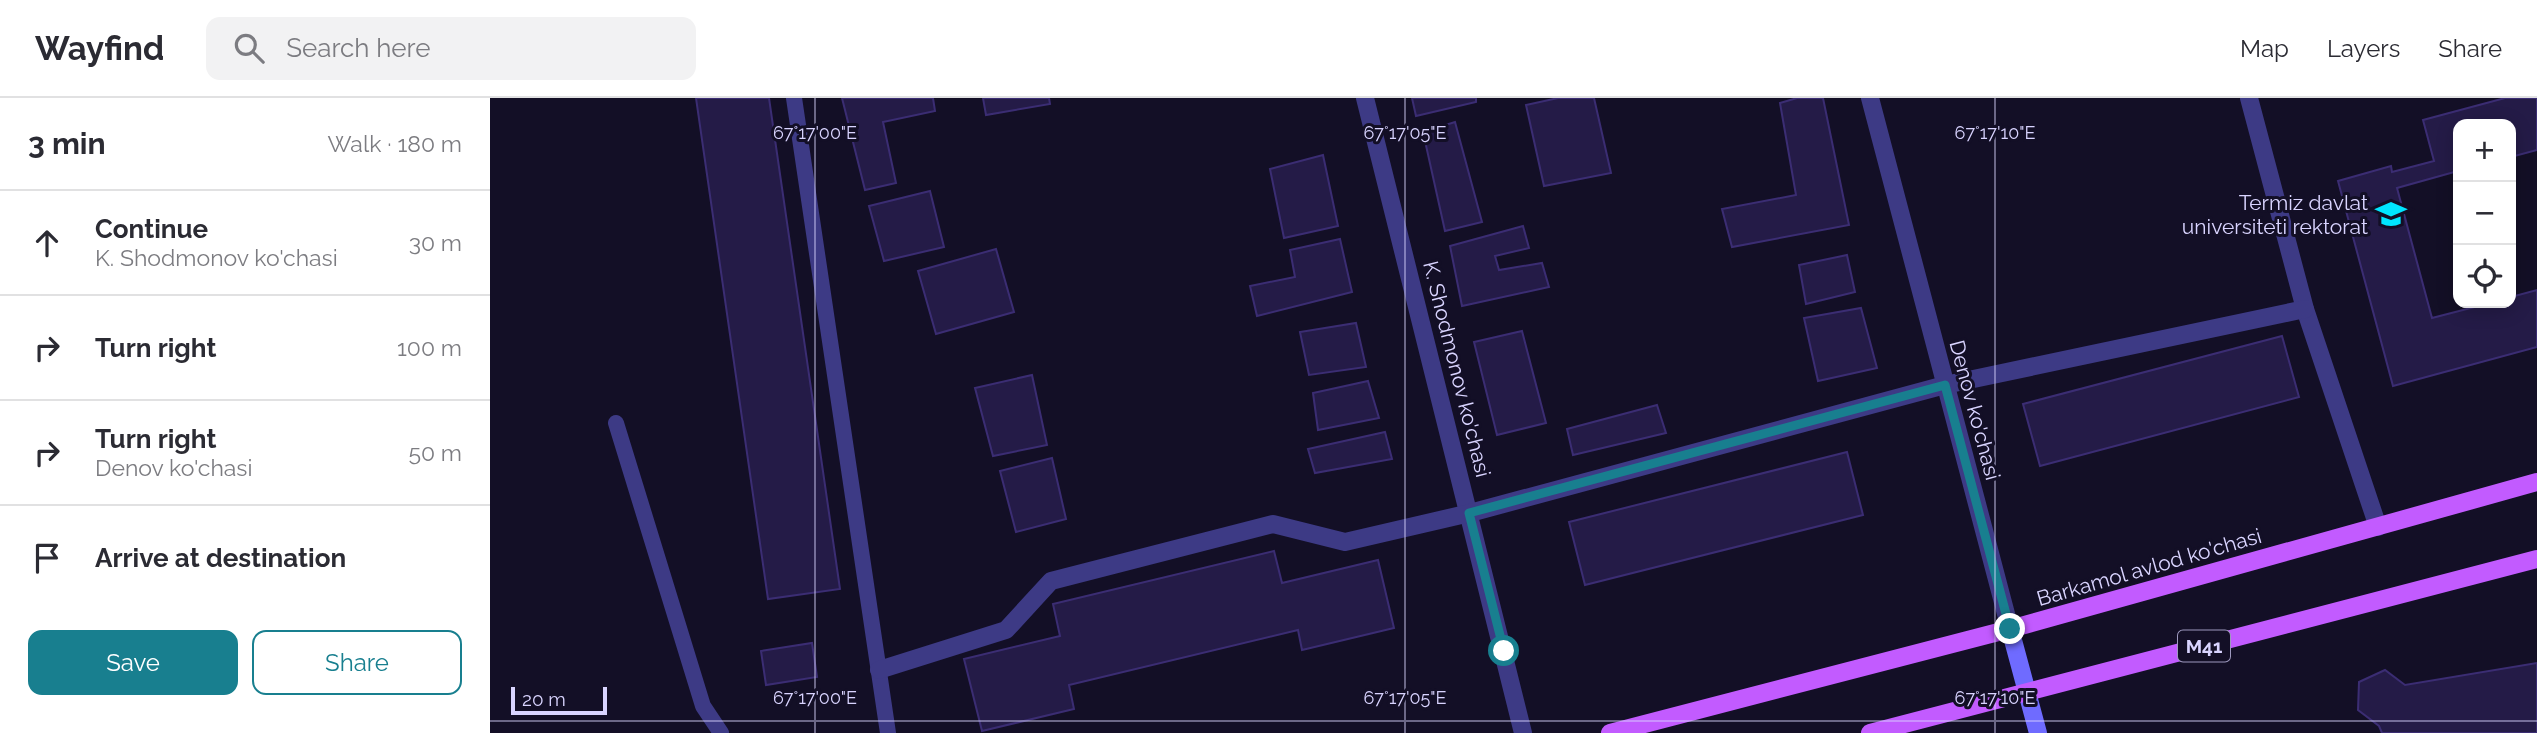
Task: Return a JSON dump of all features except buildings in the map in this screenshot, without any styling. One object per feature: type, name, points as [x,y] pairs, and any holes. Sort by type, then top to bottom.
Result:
[{"type":"main road","name":"Barkamol avlod ko'chasi","points":[[1610,733],[2010,629],[2537,482]]},
{"type":"main road","name":"M41","points":[[1870,733],[2537,559]]},
{"type":"main road","name":"Denov ko'chasi","points":[[2010,629],[2038,733]]},
{"type":"street","name":"K. Shodmonov ko'chasi","points":[[1365,98],[1523,733]]},
{"type":"street","name":"Denov ko'chasi","points":[[1870,98],[2010,629]]},
{"type":"street","points":[[2249,98],[2305,309],[2378,527]]},
{"type":"street","points":[[879,670],[1006,631],[1051,581],[1273,524],[1345,542],[1469,513],[1945,385],[2305,309]]},
{"type":"lane","points":[[794,98],[888,733]]},
{"type":"lane","points":[[616,423],[703,706],[721,733]]},
{"type":"place","name":"Termiz davlat universiteti rektorat","points":[[2391,214]]},
{"type":"route","points":[[1504,651],[1469,513],[1945,385],[2010,629]]}]
